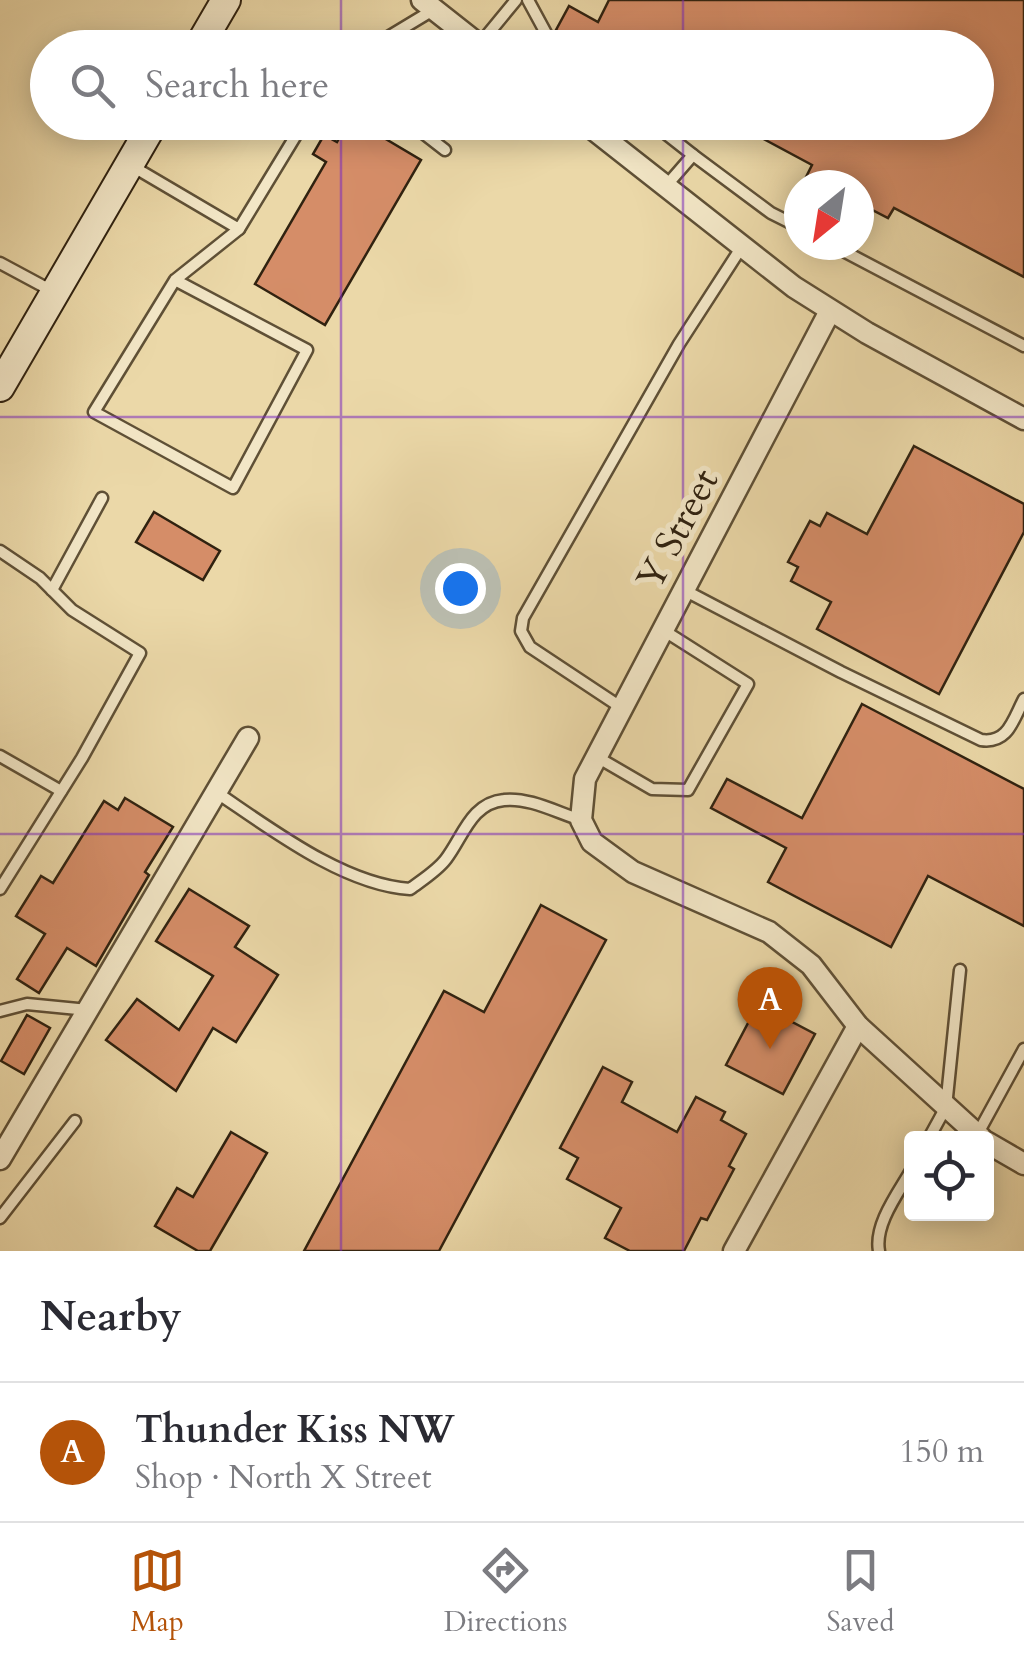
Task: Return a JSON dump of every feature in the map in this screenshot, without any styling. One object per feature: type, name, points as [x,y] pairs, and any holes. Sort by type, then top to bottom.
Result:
[{"type":"main road","points":[[208,30],[226,0]]},
{"type":"main road","points":[[0,387],[144,140]]},
{"type":"street","points":[[428,5],[460,30]]},
{"type":"street","points":[[606,140],[741,248],[830,311],[1024,419]]},
{"type":"street","name":"Y Street","points":[[582,820],[585,779],[830,311]]},
{"type":"street","points":[[0,1159],[248,738]]},
{"type":"street","points":[[582,820],[592,842],[620,864],[769,932],[811,966],[858,1026],[972,1131]]},
{"type":"street","points":[[734,1251],[858,1026]]},
{"type":"street","points":[[994,1147],[1024,1164]]},
{"type":"lane","points":[[493,30],[516,0]]},
{"type":"lane","points":[[528,0],[544,30]]},
{"type":"lane","points":[[394,30],[428,5]]},
{"type":"lane","points":[[175,280],[307,350],[233,488],[94,412],[175,280],[240,229],[293,140]]},
{"type":"lane","points":[[432,140],[445,150]]},
{"type":"lane","points":[[674,140],[784,220]]},
{"type":"lane","points":[[664,187],[693,155]]},
{"type":"lane","points":[[130,164],[240,229]]},
{"type":"lane","points":[[622,708],[530,647],[521,631],[523,618],[678,344],[741,248]]},
{"type":"lane","points":[[861,260],[1024,346]]},
{"type":"lane","points":[[0,263],[55,293]]},
{"type":"lane","points":[[52,590],[102,498]]},
{"type":"lane","points":[[0,550],[72,610],[140,653],[0,890]]},
{"type":"lane","points":[[684,590],[981,740],[1006,736],[1024,699]]},
{"type":"lane","points":[[597,757],[652,789],[688,790],[748,684],[664,630]]},
{"type":"lane","points":[[0,756],[61,791]]},
{"type":"lane","points":[[216,792],[337,867],[383,888],[410,890],[446,859],[468,820],[504,800],[582,820]]},
{"type":"lane","points":[[933,1131],[946,1107],[960,970]]},
{"type":"lane","points":[[0,1011],[26,1004],[88,1010]]},
{"type":"lane","points":[[985,1131],[1024,1049]]},
{"type":"lane","points":[[0,1218],[75,1122]]},
{"type":"lane","points":[[879,1251],[884,1218],[904,1184]]},
{"type":"building","points":[[609,0],[1024,0],[1024,277],[894,208],[888,218],[874,211],[874,170],[810,170],[812,165],[765,140],[994,140],[994,30],[556,30],[569,6],[598,22]]},
{"type":"building","points":[[321,140],[387,140],[421,160],[325,325],[255,284],[326,162],[313,154]]},
{"type":"building","points":[[914,446],[1024,504],[1024,532],[939,694],[817,629],[831,602],[791,581],[798,567],[788,562],[810,521],[820,526],[827,513],[867,534]]},
{"type":"building","points":[[154,512],[220,551],[203,580],[136,542]]},
{"type":"building","points":[[862,704],[1024,789],[1024,926],[928,876],[891,947],[768,882],[786,848],[711,808],[727,779],[802,818]]},
{"type":"building","points":[[125,798],[173,827],[96,966],[67,948],[39,993],[17,979],[45,934],[16,916],[41,876],[53,883],[104,801],[118,810]]},
{"type":"building","points":[[189,889],[249,926],[235,947],[278,975],[236,1042],[213,1028],[176,1091],[106,1040],[137,999],[179,1030],[213,976],[156,941]]},
{"type":"building","points":[[541,905],[606,940],[439,1251],[304,1251],[444,991],[484,1012]]},
{"type":"building","points":[[758,1004],[815,1034],[783,1094],[726,1065]]},
{"type":"building","points":[[27,1015],[50,1028],[24,1074],[1,1061]]},
{"type":"building","points":[[603,1067],[632,1082],[622,1102],[677,1132],[696,1097],[725,1112],[721,1120],[746,1134],[729,1166],[734,1169],[707,1220],[701,1218],[684,1251],[630,1251],[605,1238],[621,1208],[567,1179],[578,1158],[560,1148]]},
{"type":"building","points":[[231,1132],[267,1153],[210,1251],[198,1251],[155,1226],[177,1188],[193,1197]]},
{"type":"place","name":"Thunder Kiss NW","points":[[770,1049]]}]
